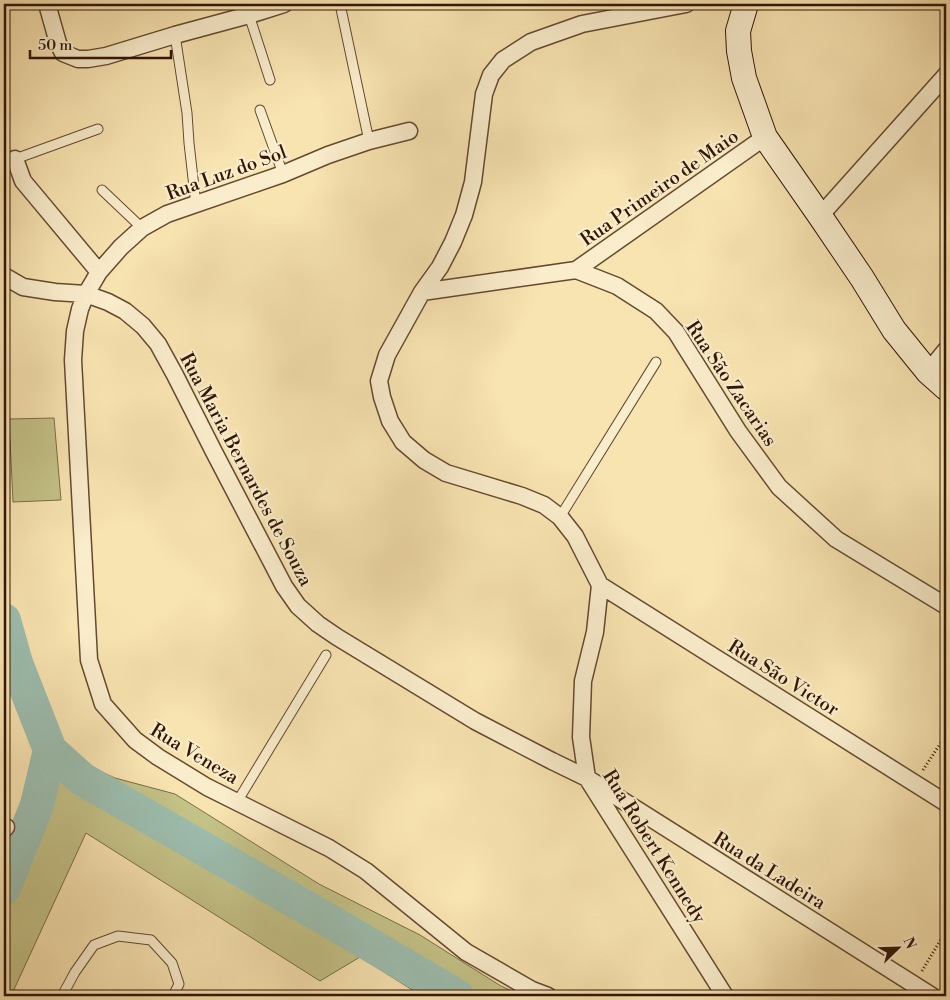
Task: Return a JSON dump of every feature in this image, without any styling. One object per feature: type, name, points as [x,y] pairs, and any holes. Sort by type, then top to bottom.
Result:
[{"type":"main road","points":[[746,4],[738,31],[739,52],[744,78],[765,137],[862,278],[894,330],[928,372],[946,388]]},
{"type":"street","points":[[47,4],[58,43],[63,52],[78,59],[106,56],[284,4]]},
{"type":"street","points":[[600,585],[575,536],[560,517],[544,505],[522,496],[446,474],[424,460],[403,442],[390,421],[382,397],[380,381],[387,355],[422,292],[440,267],[464,215],[473,182],[484,94],[491,75],[503,60],[531,42],[582,24],[686,4]]},
{"type":"street","points":[[820,216],[946,75]]},
{"type":"street","name":"Rua Luz do Sol","points":[[86,294],[100,272],[121,247],[142,228],[167,214],[283,174],[328,155],[408,131]]},
{"type":"street","name":"Rua Primeiro de Maio","points":[[576,270],[765,137]]},
{"type":"street","points":[[9,161],[23,181],[100,272]]},
{"type":"street","name":"Rua São Zacarias","points":[[422,292],[576,270],[616,286],[656,311],[676,332],[738,431],[779,487],[836,539],[946,606]]},
{"type":"street","name":"Rua Maria Bernardes de Souza","points":[[4,276],[23,287],[86,294],[125,311],[143,326],[158,344],[176,375],[284,586],[298,606],[318,624],[475,721],[587,778]]},
{"type":"street","name":"Rua Veneza","points":[[86,294],[75,331],[73,360],[89,660],[104,704],[134,740],[158,757],[207,787],[329,848],[366,871],[466,952],[532,990],[548,996]]},
{"type":"street","points":[[928,372],[946,350]]},
{"type":"street","name":"Rua Robert Kennedy","points":[[600,585],[595,632],[583,681],[581,737],[587,778],[725,996]]},
{"type":"street","name":"Rua São Victor","points":[[600,585],[946,803]]},
{"type":"street","name":"Rua da Ladeira","points":[[587,778],[932,996]]},
{"type":"lane","points":[[340,4],[370,141]]},
{"type":"lane","points":[[249,15],[270,80]]},
{"type":"lane","points":[[175,35],[187,113],[196,205]]},
{"type":"lane","points":[[260,110],[283,174]]},
{"type":"lane","points":[[9,161],[98,129]]},
{"type":"lane","points":[[102,190],[142,228]]},
{"type":"lane","points":[[560,517],[656,362]]},
{"type":"lane","points":[[237,802],[326,655]]},
{"type":"lane","points":[[62,996],[75,972],[94,945],[118,936],[151,940],[172,963],[179,984],[173,996]]},
{"type":"path","points":[[914,783],[946,735]]},
{"type":"path","points":[[914,985],[946,931]]},
{"type":"shaded area","points":[[54,418],[61,500],[13,502],[9,419]]},
{"type":"shaded area","points":[[80,762],[115,778],[175,794],[319,884],[420,935],[501,986],[523,996],[422,996],[360,957],[320,981],[86,833],[11,996],[4,996],[4,867],[56,770]]},
{"type":"waterway","points":[[4,620],[16,663],[50,750],[37,805],[4,888]]},
{"type":"waterway","points":[[50,750],[82,779],[457,996]]}]
